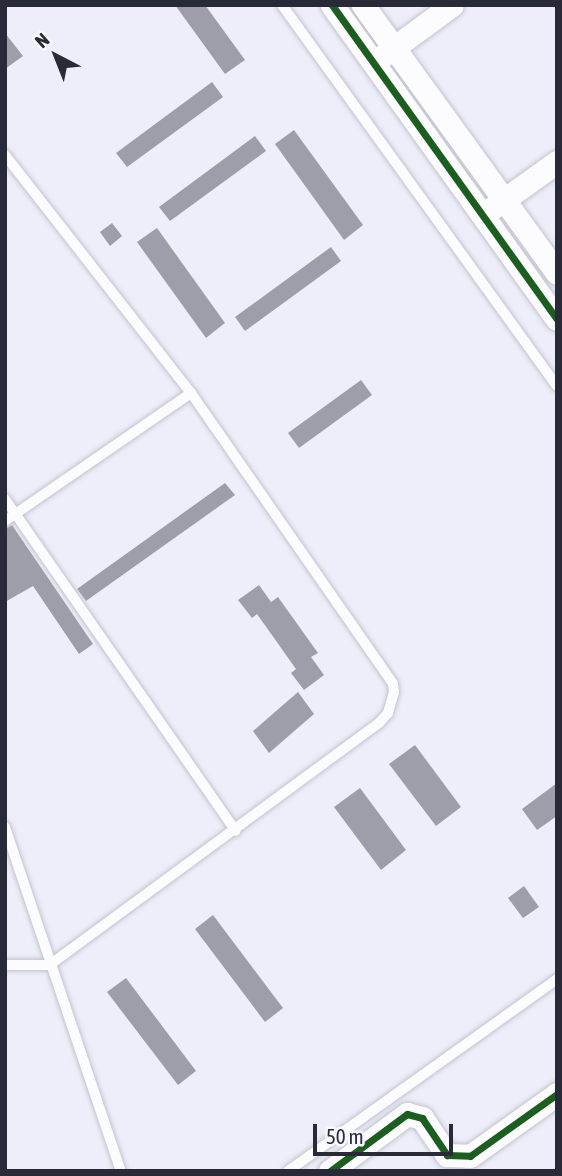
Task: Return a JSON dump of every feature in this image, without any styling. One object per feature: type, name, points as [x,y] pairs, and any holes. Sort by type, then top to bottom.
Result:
[{"type":"street","points":[[332,5],[557,318]]},
{"type":"street","points":[[363,5],[557,273]]},
{"type":"street","points":[[373,62],[452,5]]},
{"type":"street","points":[[483,215],[557,162]]},
{"type":"street","points":[[330,1171],[407,1114],[422,1118],[447,1155],[470,1156],[557,1094]]},
{"type":"lane","points":[[282,5],[557,386]]},
{"type":"lane","points":[[5,155],[191,393],[393,684],[394,692],[388,713],[379,723],[236,831],[50,965],[5,965]]},
{"type":"lane","points":[[5,521],[191,393]]},
{"type":"lane","points":[[5,499],[236,831]]},
{"type":"lane","points":[[5,827],[121,1171]]},
{"type":"lane","points":[[288,1171],[557,979]]},
{"type":"building","points":[[175,5],[205,5],[245,60],[225,74]]},
{"type":"building","points":[[5,33],[23,56],[5,69]]},
{"type":"building","points":[[212,82],[223,97],[127,167],[116,153]]},
{"type":"building","points":[[294,130],[363,225],[344,240],[275,144]]},
{"type":"building","points":[[255,136],[266,151],[170,221],[159,207]]},
{"type":"building","points":[[112,223],[122,236],[110,246],[100,232]]},
{"type":"building","points":[[157,228],[225,323],[206,338],[137,242]]},
{"type":"building","points":[[331,247],[341,261],[245,331],[235,317]]},
{"type":"building","points":[[361,380],[372,395],[299,448],[288,433]]},
{"type":"building","points":[[225,483],[235,495],[86,601],[77,589]]},
{"type":"building","points":[[12,525],[93,644],[79,654],[33,586],[5,602],[5,529]]},
{"type":"building","points":[[259,585],[271,602],[278,597],[318,653],[311,657],[324,675],[304,690],[291,673],[296,669],[257,614],[252,618],[238,600]]},
{"type":"building","points":[[298,692],[314,714],[269,753],[253,731]]},
{"type":"building","points":[[415,745],[461,807],[436,826],[389,764]]},
{"type":"building","points":[[557,783],[557,816],[537,830],[522,809]]},
{"type":"building","points":[[360,788],[406,850],[381,870],[334,807]]},
{"type":"building","points":[[524,886],[539,907],[523,918],[508,898]]},
{"type":"building","points":[[213,915],[283,1008],[265,1022],[195,929]]},
{"type":"building","points":[[126,978],[196,1071],[178,1085],[107,992]]},
{"type":"cycle path","points":[[332,5],[557,319]]},
{"type":"cycle path","points":[[330,1171],[407,1114],[422,1118],[447,1155],[470,1156],[557,1094]]}]
